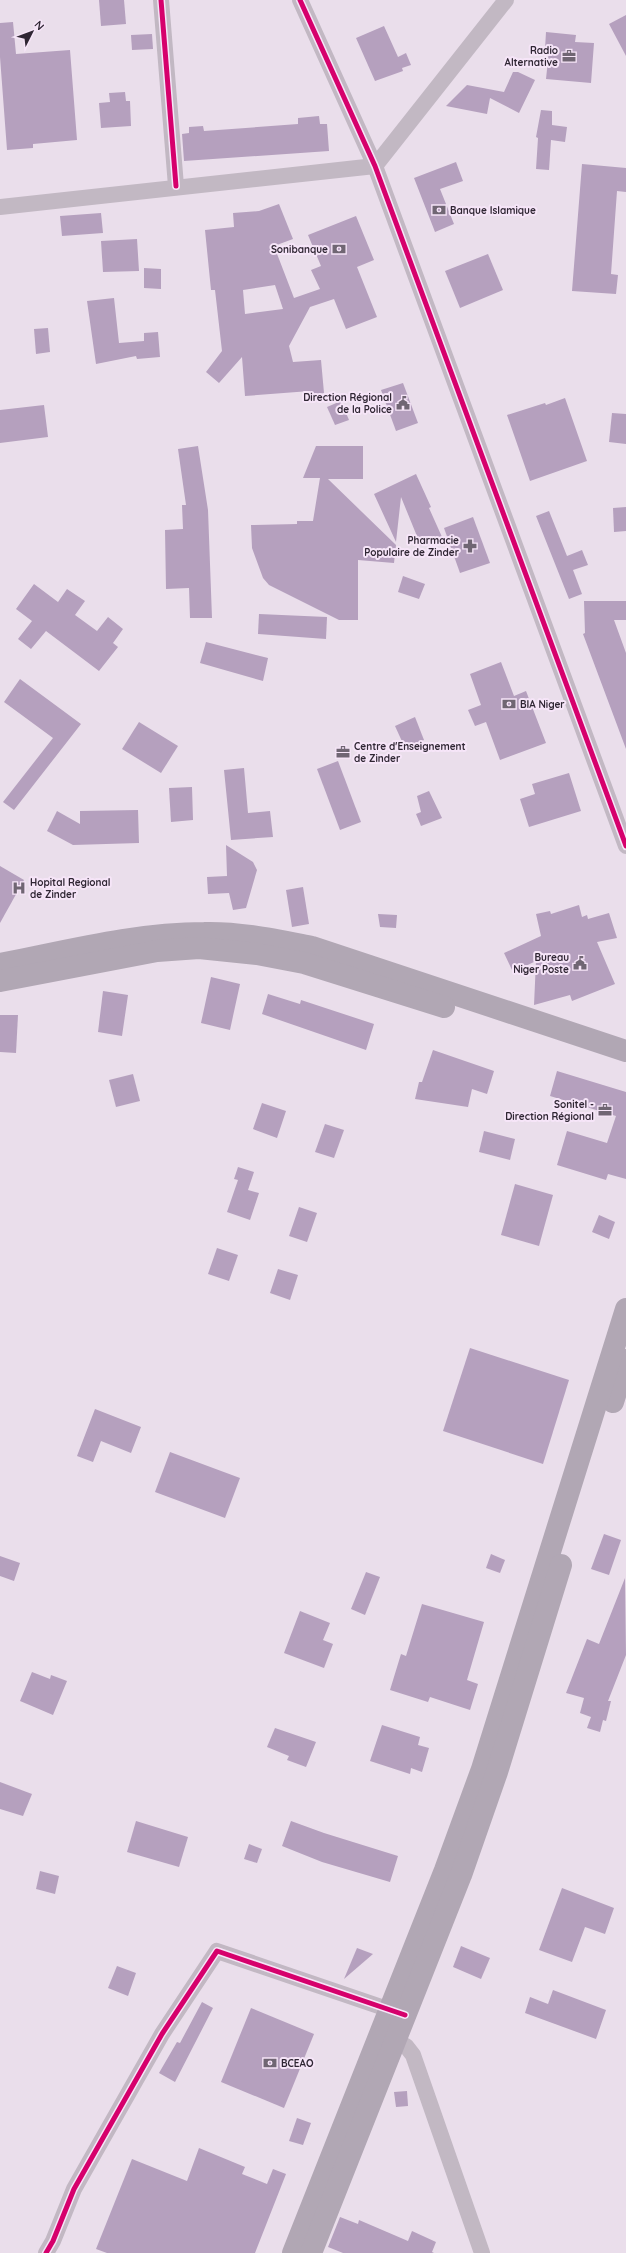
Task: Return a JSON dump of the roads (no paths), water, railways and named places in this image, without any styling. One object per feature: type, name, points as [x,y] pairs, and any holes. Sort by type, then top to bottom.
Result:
[{"type":"highway","points":[[0,964],[147,936],[205,933],[263,937],[312,947],[626,1051]]},
{"type":"highway","points":[[0,981],[157,950],[199,948],[257,954],[304,963],[626,1065]]},
{"type":"highway","points":[[525,1655],[626,1309]]},
{"type":"highway","points":[[311,2253],[388,2036],[453,1873],[482,1769],[525,1655],[626,1360]]},
{"type":"highway","points":[[293,2253],[388,2036]]},
{"type":"street","points":[[161,0],[176,186]]},
{"type":"street","points":[[300,0],[375,166],[626,846]]},
{"type":"street","points":[[0,206],[176,186],[375,166],[506,0]]},
{"type":"street","points":[[46,2253],[53,2241],[74,2189],[162,2034],[217,1951],[397,2012]]},
{"type":"street","points":[[388,2036],[406,2046],[413,2055],[482,2253]]},
{"type":"place","name":"Radio Alternative","points":[[569,56]]},
{"type":"place","name":"Banque Islamique","points":[[439,210]]},
{"type":"place","name":"Sonibanque","points":[[339,249]]},
{"type":"place","name":"Direction Régional de la Police","points":[[403,403]]},
{"type":"place","name":"Pharmacie Populaire de Zinder","points":[[470,546]]},
{"type":"place","name":"BIA Niger","points":[[509,704]]},
{"type":"place","name":"Centre d'Enseignement de Zinder","points":[[343,752]]},
{"type":"place","name":"Hopital Regional de Zinder","points":[[19,888]]},
{"type":"place","name":"Bureau Niger Poste","points":[[580,963]]},
{"type":"place","name":"Sonitel - Direction Régional","points":[[605,1110]]},
{"type":"place","name":"BCEAO","points":[[270,2063]]}]
